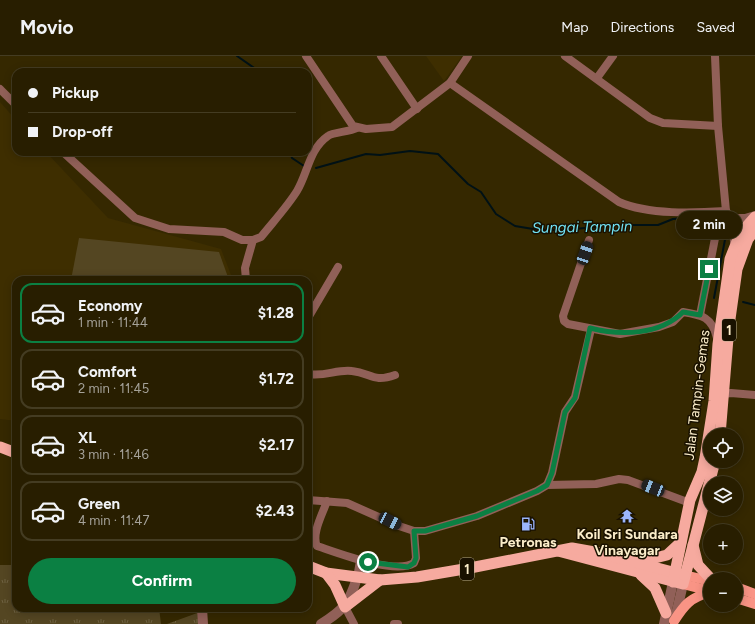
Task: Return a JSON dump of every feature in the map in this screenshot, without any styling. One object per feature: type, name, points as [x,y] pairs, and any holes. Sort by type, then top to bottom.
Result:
[{"type":"highway","name":"Jalan Tampin-Gemas","points":[[679,578],[681,542],[690,503],[702,472],[714,402],[718,344],[734,245],[740,234],[755,216]]},
{"type":"highway","name":"Jalan Tampin-Gemas","points":[[721,428],[729,326],[737,269],[748,239],[755,230]]},
{"type":"highway","points":[[714,402],[724,394]]},
{"type":"highway","points":[[0,448],[12,452]]},
{"type":"highway","name":"Jalan Tampin-Gemas","points":[[679,578],[693,540],[713,468]]},
{"type":"highway","points":[[693,540],[698,565],[704,572]]},
{"type":"highway","points":[[670,621],[655,588],[638,568],[667,555],[681,542]]},
{"type":"highway","name":"1","points":[[312,568],[326,573],[380,580],[417,577],[558,551],[679,578]]},
{"type":"highway","points":[[326,573],[335,584],[345,607],[380,580]]},
{"type":"main road","points":[[679,578],[703,580]]},
{"type":"main road","points":[[679,578],[703,588]]},
{"type":"main road","points":[[743,590],[755,594]]},
{"type":"main road","points":[[670,621],[685,604],[693,598],[703,594]]},
{"type":"main road","points":[[743,600],[755,604]]},
{"type":"street","points":[[306,56],[353,126],[357,128]]},
{"type":"street","points":[[381,56],[417,109]]},
{"type":"street","points":[[67,156],[135,218],[169,229],[224,232],[242,240],[253,240],[261,237],[297,191],[307,171],[315,148],[329,134],[349,132],[357,128],[379,129],[392,127],[450,83],[468,56]]},
{"type":"street","points":[[565,56],[650,118],[663,123],[718,126]]},
{"type":"street","points":[[597,78],[613,56]]},
{"type":"street","points":[[715,56],[718,126],[726,211],[732,218],[734,245]]},
{"type":"street","points":[[450,83],[619,202],[627,206],[665,211],[726,211]]},
{"type":"street","points":[[0,89],[12,101]]},
{"type":"street","points":[[700,315],[718,223],[726,211]]},
{"type":"street","points":[[732,218],[755,216]]},
{"type":"street","points":[[246,276],[245,268],[253,240]]},
{"type":"street","points":[[589,240],[563,316],[564,321],[568,324],[620,334],[659,327],[673,322],[683,312],[700,315],[708,319],[714,326],[718,344]]},
{"type":"street","points":[[312,311],[338,267]]},
{"type":"street","points":[[547,485],[552,473],[565,412],[575,398],[590,328]]},
{"type":"street","points":[[312,375],[318,376],[353,371],[380,379],[395,375]]},
{"type":"street","points":[[724,394],[731,393],[755,396]]},
{"type":"street","points":[[312,500],[347,503],[414,531],[425,531],[477,516],[537,491],[547,485],[596,484],[618,479],[628,480],[690,503]]},
{"type":"street","points":[[327,501],[316,535],[317,546],[360,560],[408,567],[414,563],[416,558],[414,531]]},
{"type":"street","points":[[321,624],[345,607],[353,592],[360,560]]},
{"type":"street","points":[[670,621],[679,578]]},
{"type":"street","points":[[345,607],[354,624]]},
{"type":"street","points":[[202,612],[203,624]]},
{"type":"shaded area","points":[[426,56],[462,56],[444,81]]},
{"type":"shaded area","points":[[0,102],[12,116],[12,156],[50,156],[108,218],[221,249],[231,276],[12,276],[12,420],[0,419]]},
{"type":"green space","points":[[79,238],[219,252],[228,276],[72,276]]},
{"type":"green space","points":[[0,565],[12,565],[12,612],[160,612],[161,624],[0,624]]},
{"type":"green space","points":[[200,612],[207,624],[167,624]]},
{"type":"waterway","name":"Sungai Tampin","points":[[237,56],[254,68]]},
{"type":"waterway","name":"Sungai Tampin","points":[[316,168],[366,154],[380,155],[410,151],[438,154],[468,184],[481,192],[496,214],[515,226],[539,230],[564,230],[616,225],[658,225],[673,219],[711,216]]},
{"type":"waterway","name":"Sungai Tampin","points":[[291,156],[304,166]]},
{"type":"waterway","points":[[714,298],[727,229]]},
{"type":"waterway","name":"Sungai Tampin","points":[[743,302],[755,305]]},
{"type":"place","name":"Koil Sri Sundara Vinayagar","points":[[627,516]]},
{"type":"place","name":"Petronas","points":[[528,524]]},
{"type":"route","points":[[368,562],[408,567],[414,563],[416,558],[414,531],[425,531],[477,516],[537,491],[547,485],[552,473],[565,412],[575,398],[590,328],[607,333],[620,334],[659,327],[673,322],[683,312],[700,315],[709,269]]}]
